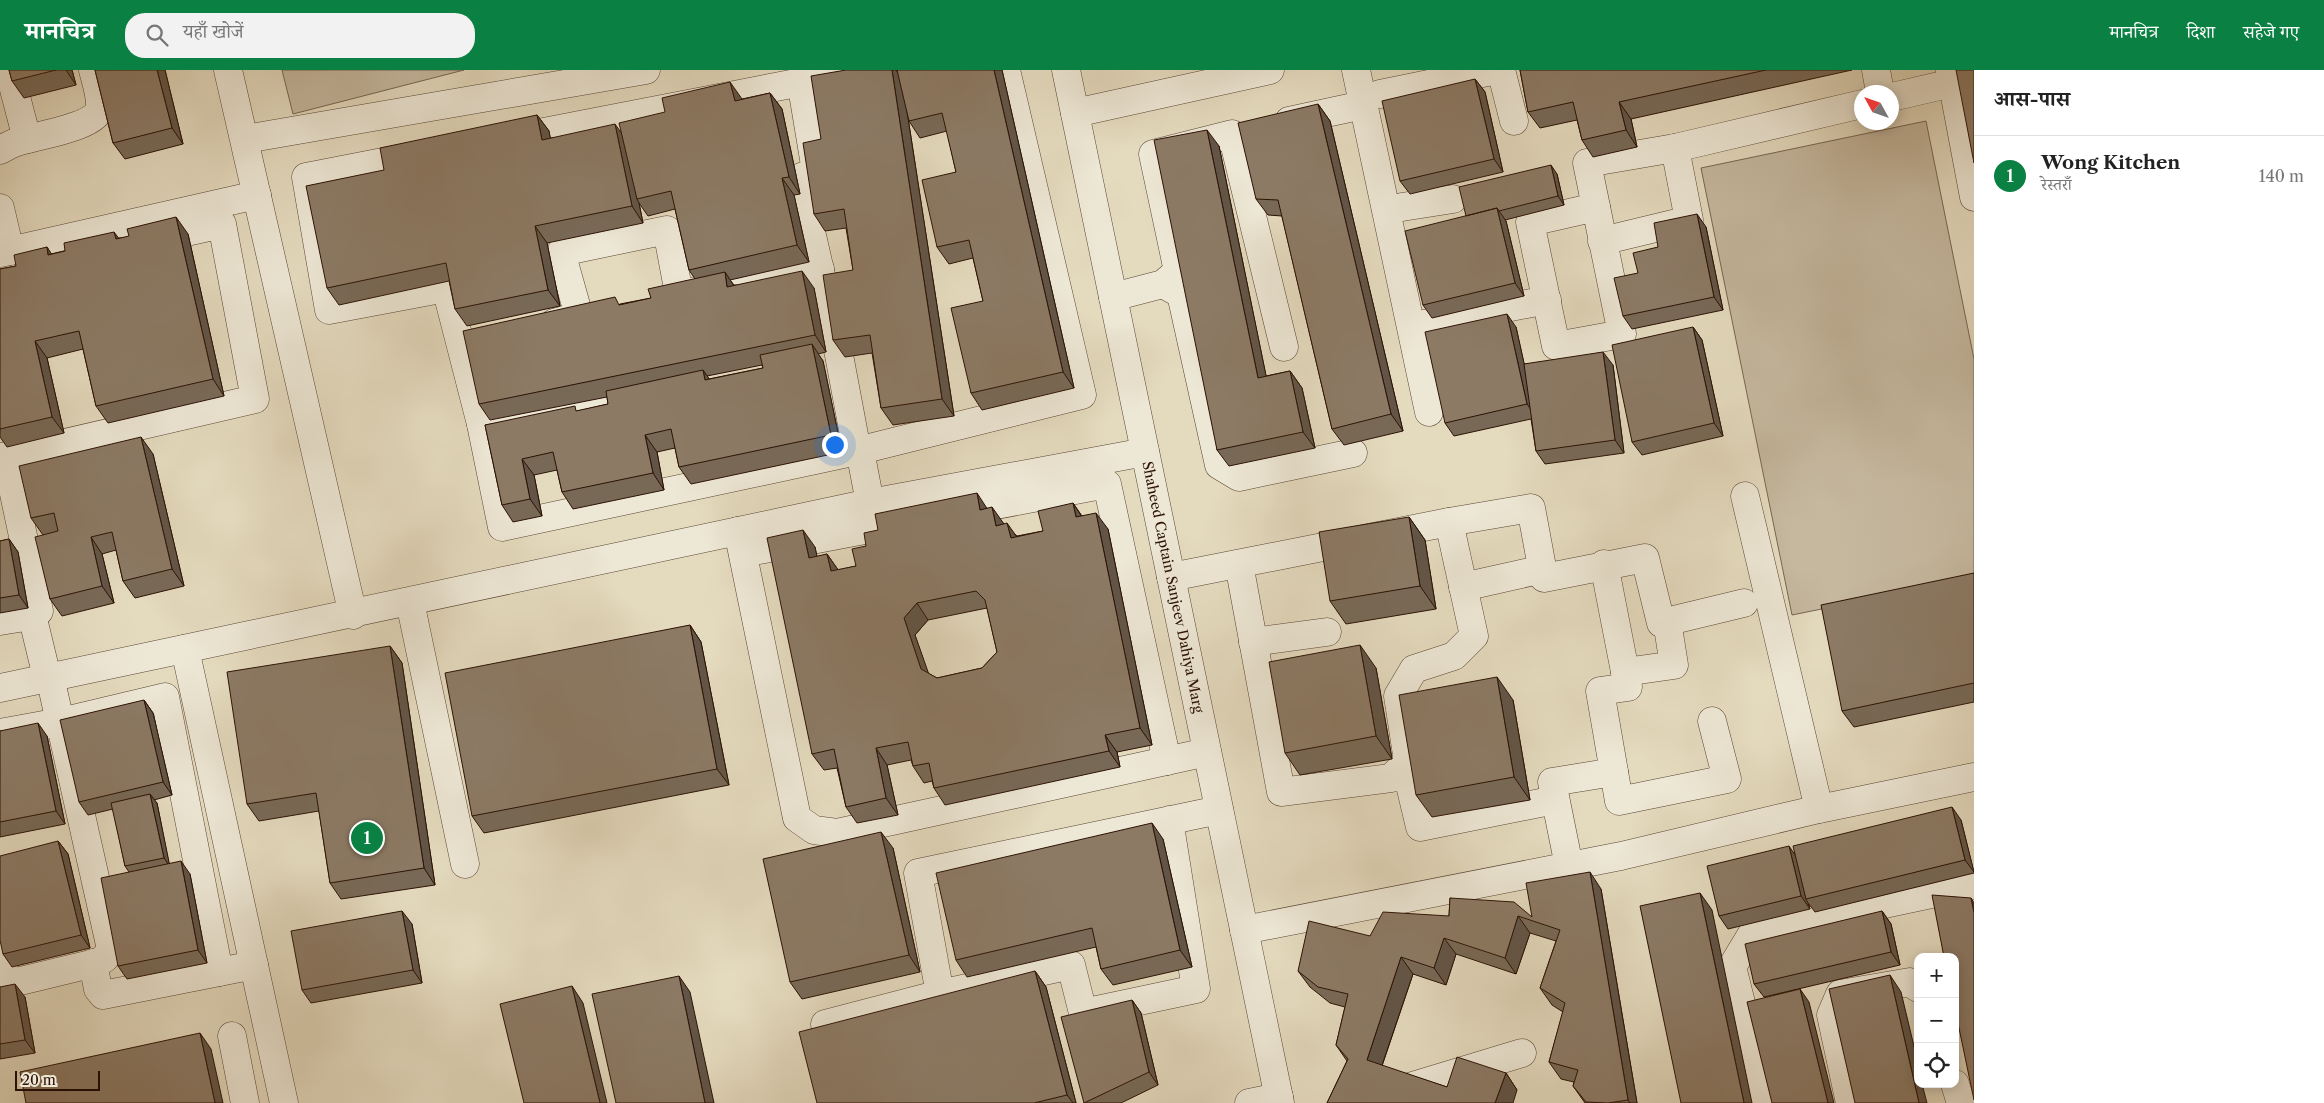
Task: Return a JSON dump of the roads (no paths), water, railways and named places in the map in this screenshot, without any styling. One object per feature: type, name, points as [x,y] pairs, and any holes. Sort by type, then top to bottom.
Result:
[{"type":"street","points":[[8,70],[27,140]]},
{"type":"street","points":[[0,150],[13,143],[83,124],[96,116],[100,109],[93,70]]},
{"type":"street","points":[[228,70],[353,615]]},
{"type":"street","points":[[245,139],[646,70]]},
{"type":"street","points":[[490,142],[863,70]]},
{"type":"street","points":[[441,151],[306,177],[329,310],[446,288],[481,424],[502,527],[857,451],[1082,394],[1006,70]]},
{"type":"street","name":"Shaheed Captain Sanjeev Dahiya Marg","points":[[1066,70],[1279,1100]]},
{"type":"street","points":[[1075,113],[1270,70]]},
{"type":"street","points":[[1356,70],[1373,90],[1402,207],[1424,324],[1434,411],[1373,90]]},
{"type":"street","points":[[1113,297],[1162,284],[1178,271],[1153,154],[1265,127],[1373,90],[1497,70]]},
{"type":"street","points":[[1502,70],[1514,121]]},
{"type":"street","points":[[1876,70],[1879,85]]},
{"type":"street","points":[[1899,95],[1951,77],[1974,197]]},
{"type":"street","points":[[802,81],[816,171],[799,178],[839,355],[857,451],[862,461],[870,503]]},
{"type":"street","points":[[540,88],[548,131]]},
{"type":"street","points":[[1596,207],[1530,222],[1556,346],[1622,334],[1587,163],[1675,148],[1854,106]]},
{"type":"street","points":[[1232,134],[1284,347]]},
{"type":"street","points":[[1602,241],[1688,220],[1675,148]]},
{"type":"street","points":[[3,259],[256,195]]},
{"type":"street","points":[[1402,207],[1453,199]]},
{"type":"street","points":[[0,208],[3,259]]},
{"type":"street","points":[[0,621],[32,615],[39,611],[3,457],[255,399],[222,224],[3,259]]},
{"type":"street","points":[[534,327],[579,316],[561,252],[667,230],[679,294],[820,269]]},
{"type":"street","points":[[1162,284],[1181,294],[1219,465],[1239,477],[1353,453]]},
{"type":"street","points":[[1424,324],[1547,300]]},
{"type":"street","points":[[462,345],[489,338]]},
{"type":"street","points":[[810,360],[839,355]]},
{"type":"street","points":[[481,424],[665,388]]},
{"type":"street","points":[[741,542],[870,503],[1145,452]]},
{"type":"street","points":[[0,688],[410,602],[741,542],[1107,484],[1167,761]]},
{"type":"street","points":[[1745,496],[1819,809]]},
{"type":"street","points":[[1171,577],[1449,522],[1531,508],[1544,578],[1604,564],[1645,558],[1661,623],[1744,603]]},
{"type":"street","points":[[1239,564],[1281,792],[1391,778],[1408,761],[1398,696],[1414,668],[1454,656],[1474,636],[1449,522]]},
{"type":"street","points":[[741,542],[797,818],[814,830],[837,833],[1207,752]]},
{"type":"street","points":[[1604,564],[1628,687],[1600,691],[1619,801],[1727,779],[1712,721]]},
{"type":"street","points":[[1463,587],[1543,569]]},
{"type":"street","points":[[410,602],[464,864]]},
{"type":"street","points":[[0,953],[4,985],[93,963],[105,958],[111,949],[60,722],[32,615]]},
{"type":"street","points":[[1625,672],[1674,665],[1667,622]]},
{"type":"street","points":[[1253,642],[1327,632]]},
{"type":"street","points":[[185,649],[284,1103]]},
{"type":"street","points":[[0,733],[60,722],[165,697],[219,972]]},
{"type":"street","points":[[1405,764],[1420,827],[1555,800]]},
{"type":"street","points":[[1569,866],[1552,782],[1614,772]]},
{"type":"street","points":[[1244,930],[1621,856],[1819,809],[1974,777]]},
{"type":"street","points":[[940,994],[918,873],[1219,810]]},
{"type":"street","points":[[825,1024],[940,994],[1071,965],[1083,1013],[1196,989],[1169,820]]},
{"type":"street","points":[[1766,1103],[1732,967],[1753,932],[1974,885]]},
{"type":"street","points":[[93,963],[98,989],[103,995],[254,965]]},
{"type":"street","points":[[1850,1103],[1831,1015],[1840,994],[1910,982],[1914,985]]},
{"type":"street","points":[[232,1036],[244,1103]]},
{"type":"street","points":[[1357,1103],[1522,1053]]},
{"type":"street","points":[[1956,1088],[1960,1103]]},
{"type":"street","points":[[1249,1103],[1279,1100]]},
{"type":"place","name":"Wong Kitchen","points":[[367,838]]}]
